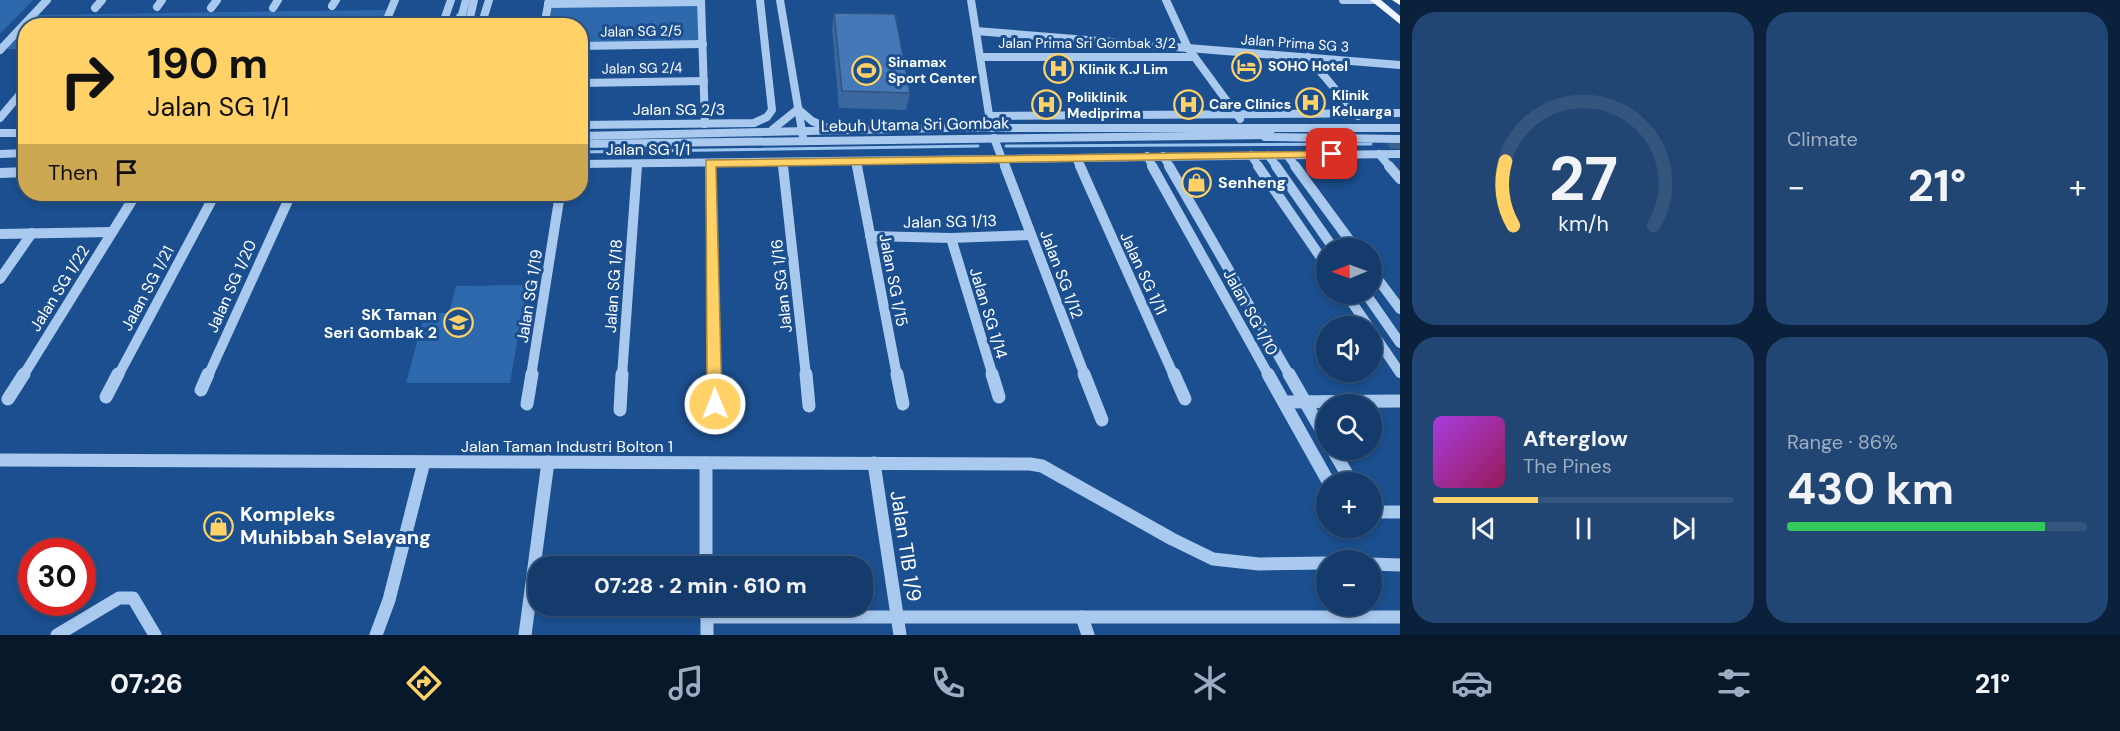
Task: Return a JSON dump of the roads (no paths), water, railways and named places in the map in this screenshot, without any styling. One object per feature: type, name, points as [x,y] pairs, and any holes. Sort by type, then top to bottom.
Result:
[{"type":"main road","points":[[1376,0],[1400,21]]},
{"type":"street","points":[[30,18],[47,0]]},
{"type":"street","points":[[95,8],[102,0]]},
{"type":"street","points":[[212,8],[217,0]]},
{"type":"street","points":[[273,8],[278,0]]},
{"type":"street","points":[[387,18],[395,0]]},
{"type":"street","points":[[445,18],[451,0]]},
{"type":"street","points":[[461,18],[466,0]]},
{"type":"street","points":[[470,18],[474,0]]},
{"type":"street","points":[[483,18],[489,0]]},
{"type":"street","name":"Jalan SG 2/3","points":[[588,124],[754,123],[767,117],[772,110],[760,0]]},
{"type":"street","points":[[780,0],[804,140]]},
{"type":"street","name":"Jalan SG 1/12","points":[[971,0],[992,133],[1102,420]]},
{"type":"street","points":[[1166,0],[1188,48],[1248,132]]},
{"type":"street","points":[[1343,0],[1376,0]]},
{"type":"street","points":[[545,18],[548,2],[701,1],[705,124]]},
{"type":"street","points":[[0,50],[18,31]]},
{"type":"street","name":"Jalan Prima SG 3","points":[[976,31],[1400,65]]},
{"type":"street","points":[[1061,38],[1070,57]]},
{"type":"street","name":"Jalan SG 2/5","points":[[588,46],[703,44]]},
{"type":"street","name":"Jalan Prima Sri Gombak 3/2","points":[[980,57],[1194,57]]},
{"type":"street","points":[[1308,57],[1360,117]]},
{"type":"street","name":"Jalan SG 2/4","points":[[588,82],[704,81]]},
{"type":"street","points":[[0,118],[18,97]]},
{"type":"street","points":[[798,109],[812,121],[833,130]]},
{"type":"street","points":[[769,131],[785,122],[798,109]]},
{"type":"street","points":[[989,116],[1360,117],[1400,113]]},
{"type":"street","name":"Lebuh Utama Sri Gombak","points":[[1248,132],[1276,123],[1360,117],[1400,121]]},
{"type":"street","points":[[616,135],[617,124]]},
{"type":"street","name":"Lebuh Utama Sri Gombak","points":[[588,136],[802,130],[992,133],[1248,132],[1400,128]]},
{"type":"street","name":"Lebuh Utama Sri Gombak","points":[[1325,131],[1400,134]]},
{"type":"street","name":"Lebuh Utama Sri Gombak","points":[[1248,132],[1400,139]]},
{"type":"street","points":[[0,133],[18,133]]},
{"type":"street","name":"Lebuh Utama Sri Gombak","points":[[588,144],[804,140],[992,133]]},
{"type":"street","points":[[1384,139],[1399,155]]},
{"type":"street","points":[[0,148],[18,148]]},
{"type":"street","points":[[0,154],[18,153]]},
{"type":"street","points":[[1379,154],[1400,179]]},
{"type":"street","points":[[1251,155],[1316,250]]},
{"type":"street","points":[[1268,155],[1326,238]]},
{"type":"street","points":[[1287,155],[1348,238]]},
{"type":"street","name":"Jalan SG 1/1","points":[[588,164],[1399,155]]},
{"type":"street","name":"Jalan SG 1/10","points":[[1147,156],[1323,472]]},
{"type":"street","points":[[1163,156],[1316,421]]},
{"type":"street","name":"Jalan SG 1/11","points":[[1076,158],[1185,399]]},
{"type":"street","name":"Jalan SG 1/15","points":[[856,162],[903,404]]},
{"type":"street","points":[[710,163],[715,404]]},
{"type":"street","name":"Jalan SG 1/16","points":[[783,163],[809,406]]},
{"type":"street","name":"Jalan SG 1/18","points":[[620,410],[637,164]]},
{"type":"street","points":[[0,173],[18,172]]},
{"type":"street","name":"Jalan SG 1/22","points":[[8,399],[132,201]]},
{"type":"street","name":"Jalan SG 1/21","points":[[106,397],[211,201]]},
{"type":"street","name":"Jalan SG 1/20","points":[[201,390],[288,201]]},
{"type":"street","name":"Jalan SG 1/19","points":[[527,404],[559,201]]},
{"type":"street","points":[[0,234],[112,232]]},
{"type":"street","points":[[0,279],[32,233]]},
{"type":"street","points":[[1190,233],[1207,233]]},
{"type":"street","name":"Jalan SG 1/13","points":[[870,236],[951,238],[1030,235]]},
{"type":"street","name":"Jalan SG 1/14","points":[[951,238],[999,397]]},
{"type":"street","points":[[1382,285],[1400,309]]},
{"type":"street","points":[[1373,304],[1400,343]]},
{"type":"street","points":[[1382,347],[1400,373]]},
{"type":"street","points":[[1284,402],[1400,401]]},
{"type":"street","name":"Jalan Taman Industri Bolton 1","points":[[0,460],[1030,464],[1042,466],[1172,539],[1213,559],[1259,564],[1316,563]]},
{"type":"street","points":[[376,635],[389,600],[424,462]]},
{"type":"street","points":[[525,635],[548,462]]},
{"type":"street","points":[[706,463],[706,556]]},
{"type":"street","name":"Jalan TIB 1/9","points":[[874,463],[900,635]]},
{"type":"street","points":[[1382,512],[1400,512]]},
{"type":"street","points":[[1382,564],[1400,565]]},
{"type":"street","points":[[57,635],[126,596],[133,598],[155,635]]},
{"type":"street","points":[[707,616],[707,635]]},
{"type":"street","points":[[865,616],[1400,617]]},
{"type":"street","points":[[1082,617],[1088,635]]},
{"type":"waterway","points":[[1396,144],[1400,143]]},
{"type":"waterway","points":[[1006,146],[1371,144]]},
{"type":"waterway","points":[[588,152],[978,146]]},
{"type":"place","name":"SOHO Hotel","points":[[1247,66]]},
{"type":"place","name":"Klinik K.J Lim","points":[[1058,69]]},
{"type":"place","name":"Sinamax Sport Center","points":[[867,70]]},
{"type":"place","name":"Klinik Keluarga","points":[[1311,103]]},
{"type":"place","name":"Care Clinics","points":[[1188,104]]},
{"type":"place","name":"Poliklinik Mediprima","points":[[1046,105]]},
{"type":"place","name":"Senheng","points":[[1197,182]]},
{"type":"place","name":"SK Taman Seri Gombak 2","points":[[458,323]]},
{"type":"place","name":"Kompleks Muhibbah Selayang","points":[[219,526]]}]
